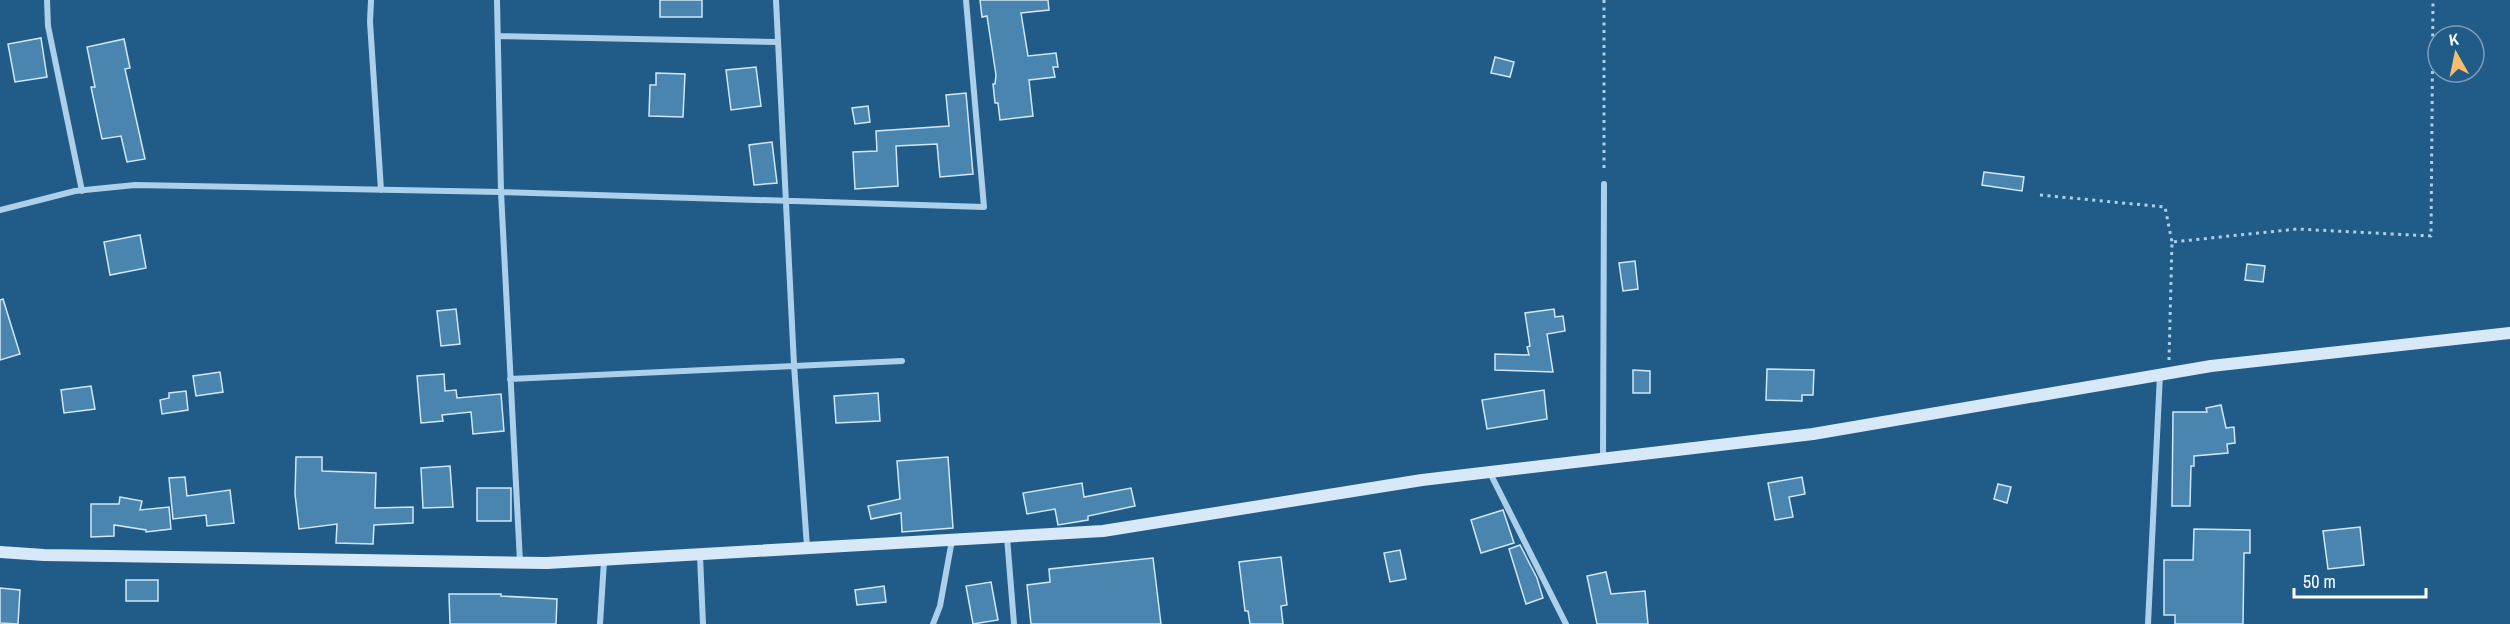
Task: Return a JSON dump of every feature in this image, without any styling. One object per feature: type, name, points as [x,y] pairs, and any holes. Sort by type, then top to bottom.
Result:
[{"type":"street","points":[[47,0],[48,26],[82,190]]},
{"type":"street","points":[[371,0],[370,22],[381,190]]},
{"type":"street","points":[[497,0],[501,192],[520,562]]},
{"type":"street","points":[[776,0],[794,365],[807,548]]},
{"type":"street","points":[[0,210],[82,190],[135,185],[501,192],[984,207],[966,0]]},
{"type":"street","points":[[498,36],[777,42]]},
{"type":"street","points":[[1603,459],[1604,184]]},
{"type":"street","points":[[0,552],[44,555],[520,562],[604,561],[1103,531],[1422,480],[1813,434],[2211,366],[2510,333]]},
{"type":"street","points":[[510,379],[902,362]]},
{"type":"street","points":[[2148,624],[2164,374]]},
{"type":"street","points":[[1490,472],[1566,624]]},
{"type":"street","points":[[1007,536],[1014,624]]},
{"type":"street","points":[[933,624],[940,606],[952,540]]},
{"type":"street","points":[[700,556],[703,624]]},
{"type":"street","points":[[600,624],[604,561]]},
{"type":"path","points":[[1604,0],[1604,184]]},
{"type":"path","points":[[2172,242],[2297,229],[2431,236],[2433,0]]},
{"type":"path","points":[[2040,195],[2165,207],[2172,242],[2164,374]]},
{"type":"building","points":[[660,0],[702,0],[702,17],[660,17]]},
{"type":"building","points":[[980,0],[1048,0],[1049,10],[1021,13],[1028,56],[1056,53],[1058,67],[1053,67],[1055,77],[1029,80],[1033,116],[1000,120],[998,103],[995,103],[993,84],[995,84],[996,75],[987,16],[982,17]]},
{"type":"building","points":[[41,38],[47,77],[15,82],[8,44]]},
{"type":"building","points":[[124,39],[130,68],[125,69],[145,159],[127,162],[121,136],[102,139],[91,87],[95,87],[87,47]]},
{"type":"building","points":[[1495,57],[1514,62],[1510,77],[1491,73]]},
{"type":"building","points":[[756,67],[761,106],[731,110],[726,70]]},
{"type":"building","points":[[656,73],[685,74],[683,117],[649,116],[650,85],[656,85]]},
{"type":"building","points":[[966,93],[973,174],[940,177],[937,144],[896,146],[898,186],[855,189],[853,152],[877,151],[876,131],[949,126],[946,95]]},
{"type":"building","points":[[868,106],[870,122],[855,124],[852,108]]},
{"type":"building","points":[[772,142],[777,183],[754,185],[749,145]]},
{"type":"building","points":[[1984,172],[2024,177],[2022,191],[1982,185]]},
{"type":"building","points":[[140,235],[146,268],[110,275],[104,242]]},
{"type":"building","points":[[1635,261],[1638,289],[1623,291],[1619,263]]},
{"type":"building","points":[[2247,264],[2265,266],[2263,282],[2245,280]]},
{"type":"building","points":[[3,299],[20,354],[0,360],[0,300]]},
{"type":"building","points":[[456,309],[460,344],[441,346],[437,311]]},
{"type":"building","points":[[1554,309],[1555,317],[1563,316],[1565,331],[1547,334],[1553,372],[1495,370],[1495,354],[1529,355],[1527,347],[1530,346],[1525,313]]},
{"type":"building","points":[[1767,369],[1814,370],[1813,395],[1802,395],[1802,401],[1766,400]]},
{"type":"building","points":[[1633,370],[1650,371],[1650,393],[1633,393]]},
{"type":"building","points":[[220,372],[223,392],[196,396],[193,376]]},
{"type":"building","points":[[444,374],[445,391],[456,390],[457,398],[501,394],[504,431],[473,434],[471,412],[442,415],[443,421],[421,423],[417,376]]},
{"type":"building","points":[[91,386],[95,409],[64,413],[61,390]]},
{"type":"building","points":[[1544,390],[1547,419],[1487,429],[1482,400]]},
{"type":"building","points":[[186,391],[188,410],[162,414],[160,400],[169,398],[169,393]]},
{"type":"building","points":[[878,393],[880,421],[836,423],[834,396]]},
{"type":"building","points":[[2221,405],[2226,428],[2234,427],[2235,443],[2227,444],[2228,453],[2194,456],[2194,466],[2191,466],[2190,506],[2172,506],[2173,412],[2207,412],[2206,408]]},
{"type":"building","points":[[296,457],[322,457],[322,471],[376,473],[375,508],[413,507],[413,523],[374,525],[373,544],[336,543],[337,524],[299,529],[295,494]]},
{"type":"building","points":[[948,457],[953,528],[902,532],[901,513],[871,519],[868,506],[900,499],[897,461]]},
{"type":"building","points":[[450,466],[453,507],[423,508],[421,468]]},
{"type":"building","points":[[185,477],[187,496],[230,490],[234,523],[207,526],[206,515],[173,519],[169,478]]},
{"type":"building","points":[[1802,477],[1805,494],[1789,497],[1793,517],[1775,520],[1768,483]]},
{"type":"building","points":[[1082,483],[1084,497],[1131,488],[1135,506],[1088,516],[1088,520],[1058,525],[1055,509],[1027,514],[1023,493]]},
{"type":"building","points":[[1998,484],[2011,487],[2007,503],[1994,499]]},
{"type":"building","points":[[477,488],[511,488],[511,521],[477,521]]},
{"type":"building","points":[[120,497],[142,501],[140,510],[169,507],[171,529],[146,532],[146,530],[114,525],[114,536],[91,537],[91,504],[119,504]]},
{"type":"building","points":[[1503,510],[1514,543],[1481,553],[1471,520]]},
{"type":"building","points":[[2360,527],[2364,565],[2328,569],[2323,531]]},
{"type":"building","points":[[2194,529],[2250,530],[2250,553],[2244,553],[2243,624],[2175,624],[2175,615],[2164,615],[2164,560],[2193,560]]},
{"type":"building","points":[[1520,545],[1537,578],[1543,598],[1526,604],[1509,549]]},
{"type":"building","points":[[1400,550],[1406,579],[1390,582],[1384,553]]},
{"type":"building","points":[[1281,557],[1287,605],[1281,606],[1283,624],[1250,624],[1248,611],[1245,611],[1239,562]]},
{"type":"building","points":[[1153,558],[1161,624],[1031,624],[1027,585],[1050,582],[1049,569]]},
{"type":"building","points":[[1606,572],[1611,594],[1645,591],[1648,624],[1597,624],[1587,576]]},
{"type":"building","points":[[126,580],[158,580],[158,601],[126,601]]},
{"type":"building","points":[[991,582],[998,620],[973,624],[966,586]]},
{"type":"building","points":[[884,586],[886,602],[857,605],[855,590]]},
{"type":"building","points":[[0,588],[20,590],[18,624],[0,623]]},
{"type":"building","points":[[449,594],[501,594],[501,596],[557,599],[556,624],[450,624]]}]
